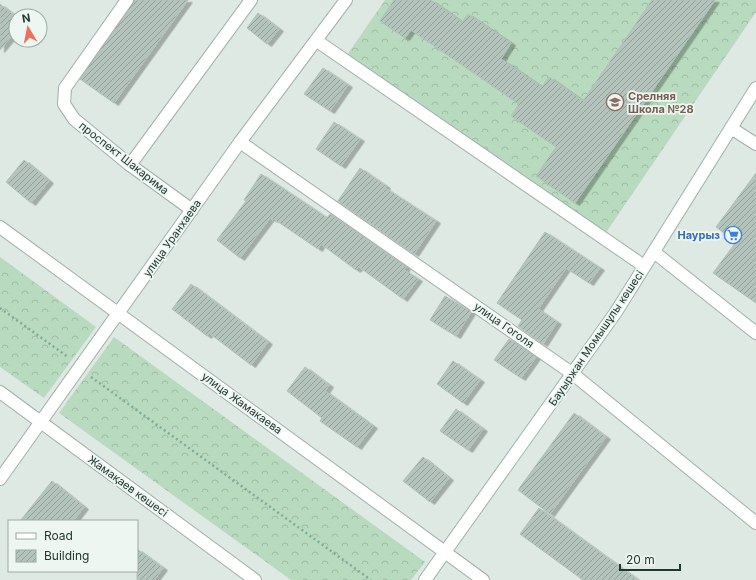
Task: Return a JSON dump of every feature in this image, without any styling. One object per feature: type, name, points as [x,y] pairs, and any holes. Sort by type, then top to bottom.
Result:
[{"type":"street","name":"проспект Шакарима","points":[[127,0],[66,88],[64,104],[74,119],[130,165],[192,210]]},
{"type":"street","points":[[130,165],[251,0]]},
{"type":"street","name":"улица Уранхаева","points":[[0,479],[240,142],[317,41],[346,0]]},
{"type":"street","points":[[317,41],[644,266]]},
{"type":"street","name":"Бауыржан Момышұлы көшесі","points":[[425,580],[574,374],[654,252],[756,88]]},
{"type":"street","points":[[731,128],[756,144]]},
{"type":"street","name":"улица Гоголя","points":[[240,142],[574,374],[756,523]]},
{"type":"street","name":"улица Жамакаева","points":[[0,227],[483,580]]},
{"type":"street","points":[[654,252],[756,333]]},
{"type":"street","name":"Жамақаев көшесі","points":[[0,392],[255,580]]},
{"type":"path","points":[[0,308],[80,367],[91,377],[371,580]]},
{"type":"green space","points":[[385,0],[756,0],[756,12],[605,234],[345,58]]},
{"type":"green space","points":[[0,257],[96,327],[44,398],[0,367]]},
{"type":"green space","points":[[114,337],[425,562],[411,580],[291,580],[59,413]]},
{"type":"building","points":[[134,0],[188,0],[114,103],[80,79]]},
{"type":"building","name":"Срелняя Школа №28","points":[[394,0],[431,0],[462,22],[468,14],[511,43],[501,59],[542,87],[549,77],[583,101],[652,0],[715,0],[575,203],[536,176],[556,147],[511,116],[519,104],[411,30],[405,38],[380,21]]},
{"type":"building","points":[[0,4],[8,10],[8,40],[0,50]]},
{"type":"building","points":[[258,13],[279,29],[267,44],[247,28]]},
{"type":"building","points":[[323,68],[348,85],[330,111],[304,94]]},
{"type":"building","points":[[334,122],[360,139],[341,166],[316,149]]},
{"type":"building","points":[[24,160],[49,181],[31,203],[6,182]]},
{"type":"building","points":[[360,168],[386,186],[385,188],[436,221],[414,254],[338,201]]},
{"type":"building","points":[[756,173],[756,303],[713,273],[736,242],[716,227]]},
{"type":"building","points":[[261,174],[327,218],[330,214],[406,267],[404,270],[418,279],[403,299],[359,267],[356,270],[321,244],[318,249],[274,219],[273,220],[270,218],[240,258],[217,240],[246,201],[244,200]]},
{"type":"building","points":[[545,232],[600,268],[589,283],[566,268],[538,309],[557,322],[543,344],[518,326],[522,320],[497,303]]},
{"type":"building","points":[[191,284],[268,342],[251,365],[209,333],[207,336],[172,309]]},
{"type":"building","points":[[445,296],[471,312],[456,336],[430,320]]},
{"type":"building","points":[[509,339],[536,357],[521,378],[494,360]]},
{"type":"building","points":[[453,361],[480,380],[463,403],[437,384]]},
{"type":"building","points":[[305,367],[329,385],[325,391],[373,426],[357,447],[320,421],[322,418],[287,391]]},
{"type":"building","points":[[456,409],[483,429],[468,450],[440,431]]},
{"type":"building","points":[[574,413],[606,437],[550,514],[518,490]]},
{"type":"building","points":[[423,457],[449,478],[430,502],[403,481]]},
{"type":"building","points":[[52,481],[84,507],[74,520],[21,520]]},
{"type":"building","points":[[539,508],[638,580],[583,580],[520,534]]},
{"type":"building","points":[[138,550],[163,568],[154,580],[137,580]]},
{"type":"place","name":"Срелняя Школа №28","points":[[615,102]]},
{"type":"place","name":"Наурыз","points":[[733,235]]}]
